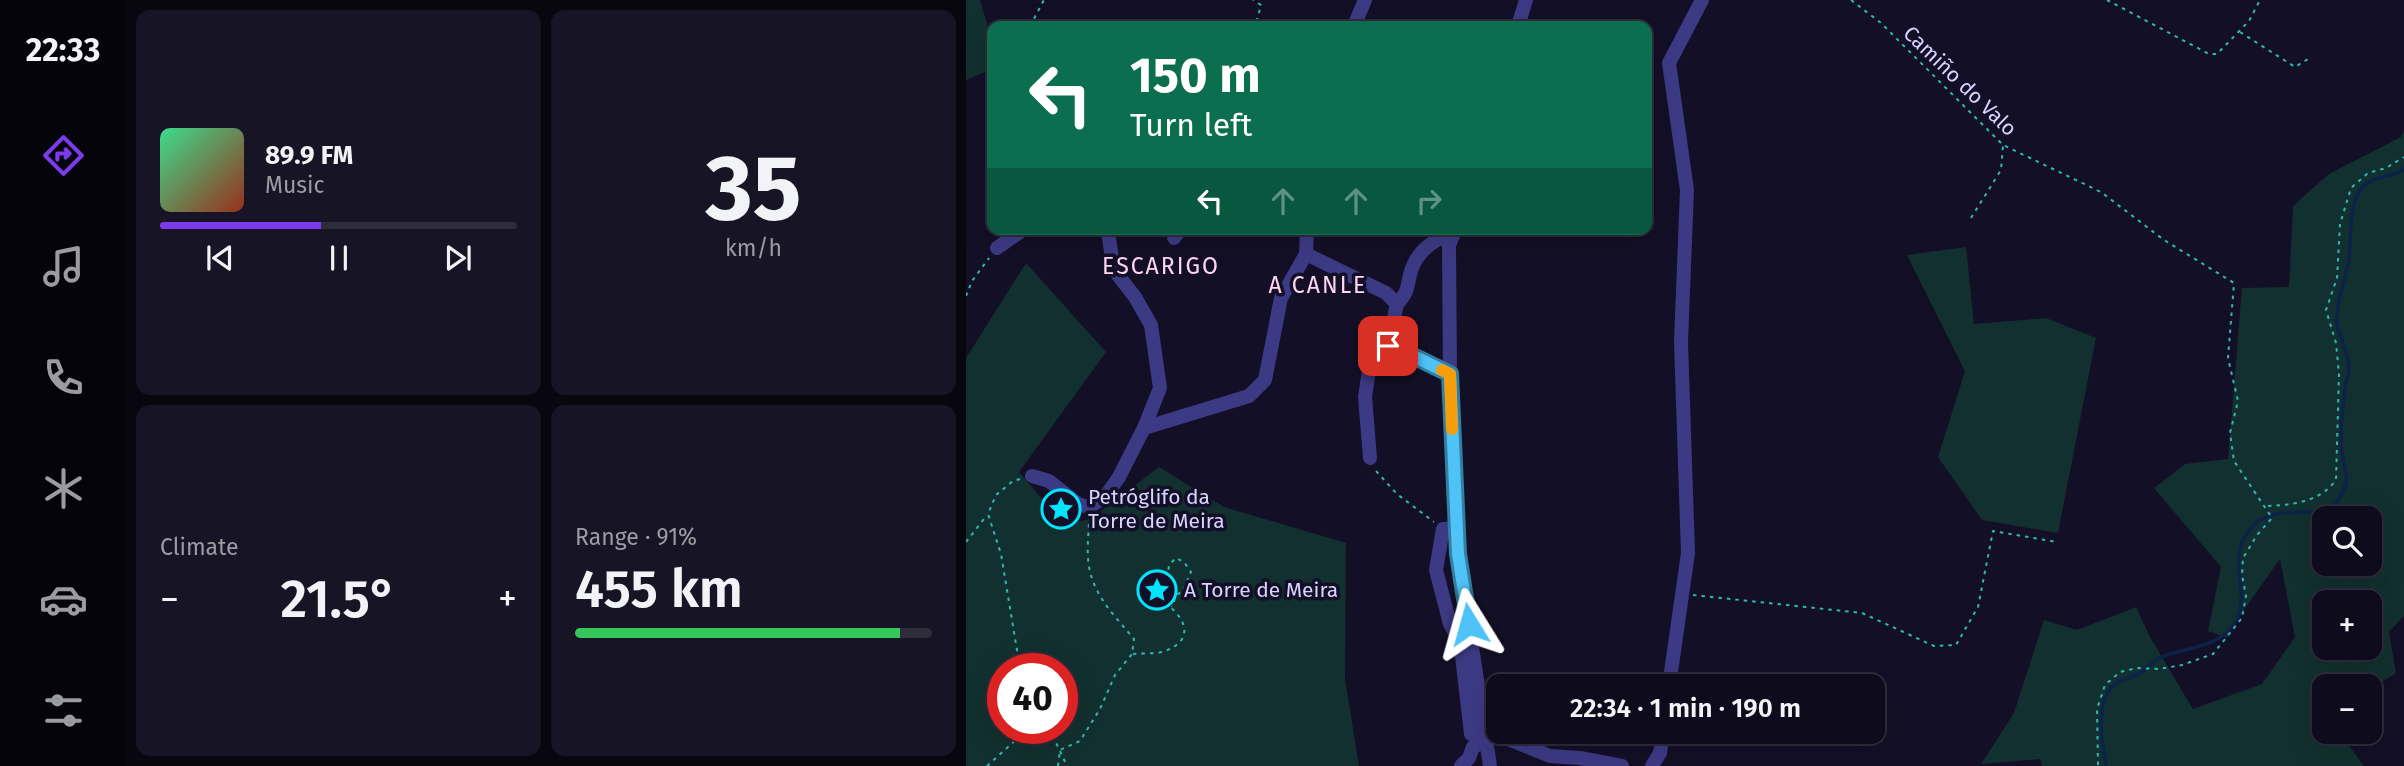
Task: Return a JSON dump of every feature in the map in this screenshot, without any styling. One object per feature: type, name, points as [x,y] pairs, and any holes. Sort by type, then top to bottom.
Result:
[{"type":"street","points":[[1356,21],[1365,0]]},
{"type":"street","points":[[1671,674],[1688,553],[1681,342],[1687,190],[1670,63],[1702,0]]},
{"type":"street","points":[[1519,21],[1525,1]]},
{"type":"street","points":[[997,248],[1015,235]]},
{"type":"street","points":[[1032,476],[1049,481],[1078,504],[1089,507],[1105,497],[1119,477],[1144,428],[1160,388],[1151,325],[1135,297],[1114,270],[1108,235]]},
{"type":"street","points":[[1144,428],[1249,396],[1265,380],[1281,298],[1306,254],[1307,235]]},
{"type":"street","points":[[1370,458],[1365,397],[1368,370],[1388,346],[1397,304],[1407,293],[1412,269],[1421,252],[1436,239],[1446,235]]},
{"type":"street","points":[[1453,235],[1449,244],[1450,529],[1458,554],[1486,741]]},
{"type":"street","points":[[1306,254],[1386,293],[1397,304]]},
{"type":"street","points":[[1388,346],[1450,374]]},
{"type":"street","points":[[1450,529],[1436,570],[1450,624],[1462,656],[1471,734],[1486,741]]},
{"type":"street","points":[[1461,766],[1469,758],[1473,747],[1486,741]]},
{"type":"street","points":[[1486,744],[1490,766]]},
{"type":"street","points":[[1520,744],[1550,756],[1580,758],[1622,766]]},
{"type":"street","points":[[1652,766],[1660,753],[1661,744]]},
{"type":"path","points":[[1033,21],[1044,0]]},
{"type":"path","points":[[1253,0],[1261,5],[1256,21]]},
{"type":"path","name":"Camiño do Valo","points":[[1851,0],[1881,23],[2003,145],[2101,192],[2164,240],[2234,283],[2228,358],[2238,401],[2230,433],[2234,461],[2266,506]]},
{"type":"path","points":[[2107,0],[2209,54],[2217,54],[2239,32],[2249,21],[2260,0]]},
{"type":"path","points":[[2239,32],[2295,67],[2308,59]]},
{"type":"path","points":[[1971,218],[2001,170],[2003,145]]},
{"type":"path","points":[[2098,766],[2097,709],[2105,685],[2120,672],[2144,667],[2182,665],[2213,654],[2242,618],[2246,596],[2242,575],[2243,558],[2257,535],[2272,518],[2266,506],[2310,500],[2328,491],[2336,480],[2339,374],[2336,343],[2326,310],[2337,278],[2340,224],[2351,188],[2368,173],[2386,168],[2404,157]]},
{"type":"path","points":[[966,296],[972,281],[997,248]]},
{"type":"path","points":[[1370,458],[1378,475],[1397,494],[1450,529]]},
{"type":"path","points":[[966,542],[988,514],[996,495],[1013,481],[1032,476]]},
{"type":"path","points":[[1060,750],[1080,741],[1100,709],[1115,675],[1132,654],[1134,639],[1092,583],[1088,557],[1089,507]]},
{"type":"path","points":[[988,514],[1001,554],[1018,653]]},
{"type":"path","points":[[1682,594],[1862,613],[1934,646],[1956,645],[1978,607],[1993,531],[2057,542]]},
{"type":"path","points":[[1132,654],[1161,652],[1175,646],[1182,637],[1185,630],[1184,621],[1172,607],[1159,599],[1167,589],[1169,565],[1176,558],[1184,562],[1191,572],[1183,591],[1176,595],[1172,607]]},
{"type":"path","points":[[987,766],[1011,744]]},
{"type":"path","points":[[1057,744],[1067,766]]},
{"type":"path","points":[[1058,766],[1060,750]]},
{"type":"green space","points":[[966,0],[980,0],[987,23],[987,71],[966,80]]},
{"type":"green space","points":[[2404,131],[2404,616],[2389,632],[2396,674],[2382,682],[2382,674],[2312,674],[2312,744],[2348,744],[2364,766],[2042,766],[2040,759],[1981,764],[2014,713],[2044,620],[2077,630],[2136,607],[2150,637],[2193,709],[2262,684],[2295,637],[2280,559],[2227,638],[2208,631],[2221,567],[2154,488],[2185,464],[2228,459],[2242,288],[2289,287],[2293,206],[2329,174],[2401,137]]},
{"type":"green space","points":[[1966,247],[1974,324],[2046,318],[2096,338],[2058,533],[1982,520],[1938,457],[1965,371],[1907,255]]},
{"type":"green space","points":[[1026,263],[1106,352],[1019,472],[1064,524],[1090,519],[1159,467],[1224,507],[1346,543],[1345,679],[1359,766],[966,766],[966,358]]},
{"type":"waterway","points":[[2106,766],[2101,721],[2105,698],[2110,689],[2118,682],[2138,674],[2160,657],[2202,646],[2220,638],[2234,624],[2240,612],[2240,550],[2254,525],[2276,514],[2323,510],[2332,505],[2344,490],[2346,475],[2341,428],[2349,368],[2337,314],[2349,260],[2352,213],[2362,188],[2377,178],[2404,169]]},
{"type":"slow traffic","points":[[1442,370],[1450,374],[1452,429]]},
{"type":"place","name":"Petróglifo da Torre de Meira","points":[[1061,509]]},
{"type":"place","name":"A Torre de Meira","points":[[1157,590]]},
{"type":"district","name":"ESCARIGO","points":[[1161,266]]},
{"type":"district","name":"A CANLE","points":[[1318,285]]},
{"type":"route","points":[[1388,346],[1450,374],[1458,554],[1469,624]]}]
